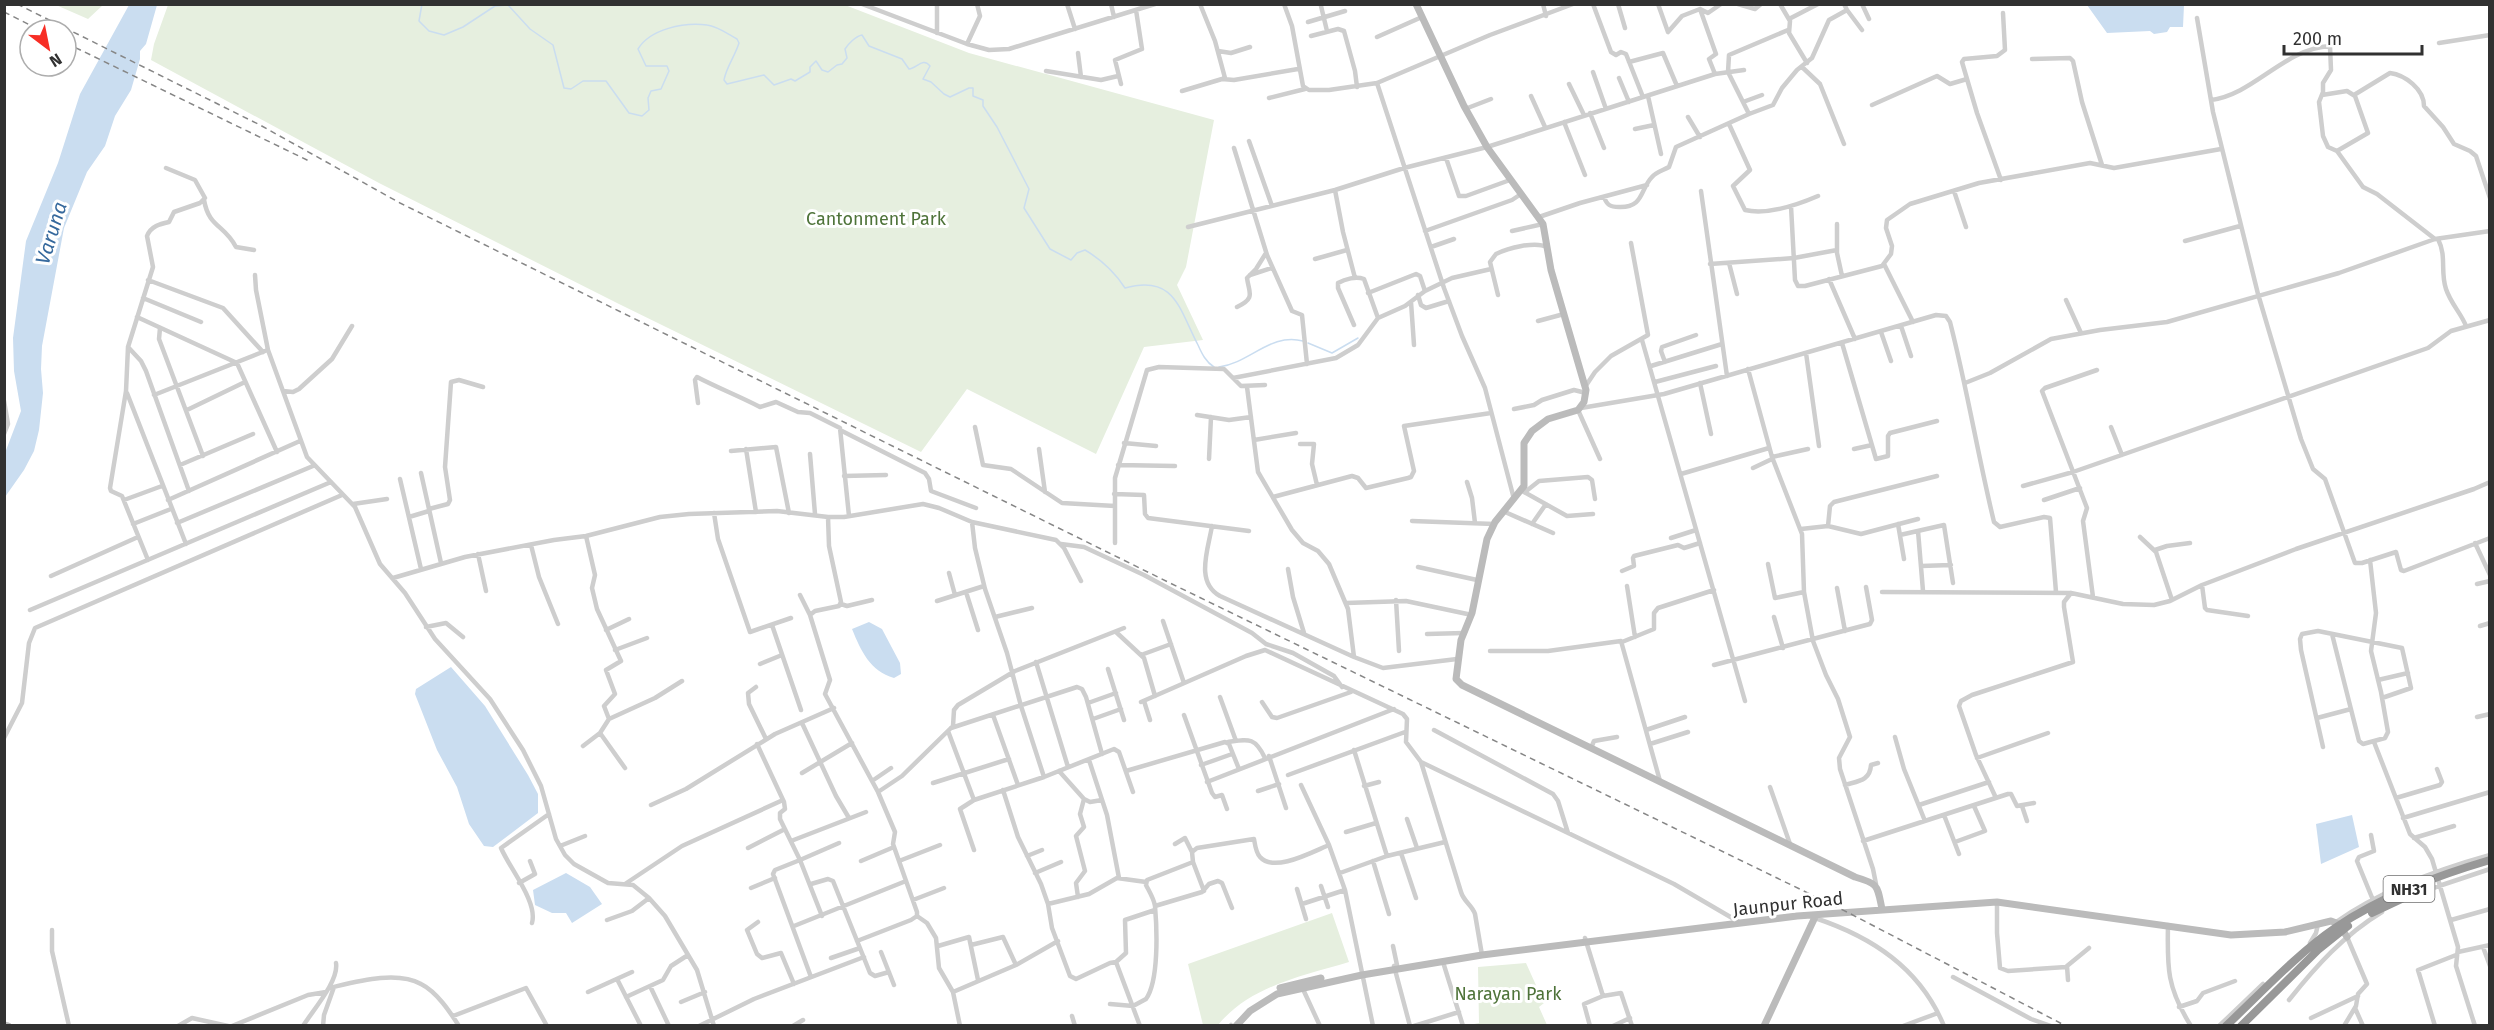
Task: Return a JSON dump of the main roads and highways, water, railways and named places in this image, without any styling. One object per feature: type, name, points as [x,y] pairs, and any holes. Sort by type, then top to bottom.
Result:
[{"type":"highway","name":"NH31","points":[[2226,1026],[2336,928],[2398,893],[2490,860]]},
{"type":"highway","name":"NH31","points":[[2241,1026],[2336,928],[2422,889],[2490,867]]},
{"type":"water","name":"Varuna","points":[[129,5],[157,5],[146,44],[140,51],[131,90],[115,116],[105,146],[87,172],[64,228],[42,346],[43,393],[39,430],[34,451],[5,497],[5,453],[21,411],[14,371],[13,338],[26,241],[58,163],[80,94]]},
{"type":"water","points":[[2087,5],[2184,5],[2183,27],[2170,27],[2167,32],[2154,34],[2150,31],[2107,33]]},
{"type":"water","points":[[869,622],[882,629],[900,663],[901,674],[894,678],[886,675],[867,659],[855,637],[852,629]]},
{"type":"water","points":[[451,667],[485,706],[538,794],[538,813],[493,847],[484,846],[469,824],[457,787],[437,750],[415,694],[416,689]]},
{"type":"water","points":[[2352,815],[2359,847],[2321,864],[2316,824]]},
{"type":"water","points":[[566,873],[590,887],[602,904],[572,923],[566,913],[552,913],[535,905],[533,890]]},
{"type":"waterway","points":[[422,4],[419,21],[429,31],[444,35],[463,27],[495,6],[508,5],[530,29],[553,45],[564,88],[571,89],[583,81],[606,81],[629,113],[642,116],[649,110],[648,98],[651,91],[661,89],[669,71],[667,66],[646,66],[638,49],[651,36],[678,26],[698,24],[711,26],[737,39],[739,43],[724,80],[727,84],[764,75],[774,85],[791,79],[795,81],[810,72],[810,67],[816,61],[822,70],[828,72],[842,64],[847,58],[846,47],[862,35],[869,46],[902,59],[909,69],[925,63],[930,66],[923,79],[931,82],[944,94],[950,97],[973,88],[973,96],[983,100],[983,106],[997,127],[1029,189],[1024,208],[1050,249],[1071,260],[1077,253],[1085,250],[1107,266],[1125,288],[1142,285],[1165,290],[1180,307],[1203,355],[1214,367]]},
{"type":"waterway","points":[[1308,343],[1332,353],[1358,338]]},
{"type":"waterway","points":[[1219,367],[1241,360],[1271,344],[1291,339],[1303,341]]},
{"type":"railway","points":[[17,4],[260,125],[400,203],[1170,583],[1847,912],[2066,1026]]},
{"type":"railway","points":[[4,12],[18,19]]},
{"type":"railway","points":[[78,49],[309,161]]},
{"type":"park label","name":"Cantonment Park","points":[[876,219]]},
{"type":"park label","name":"Narayan Park","points":[[1508,994]]}]
